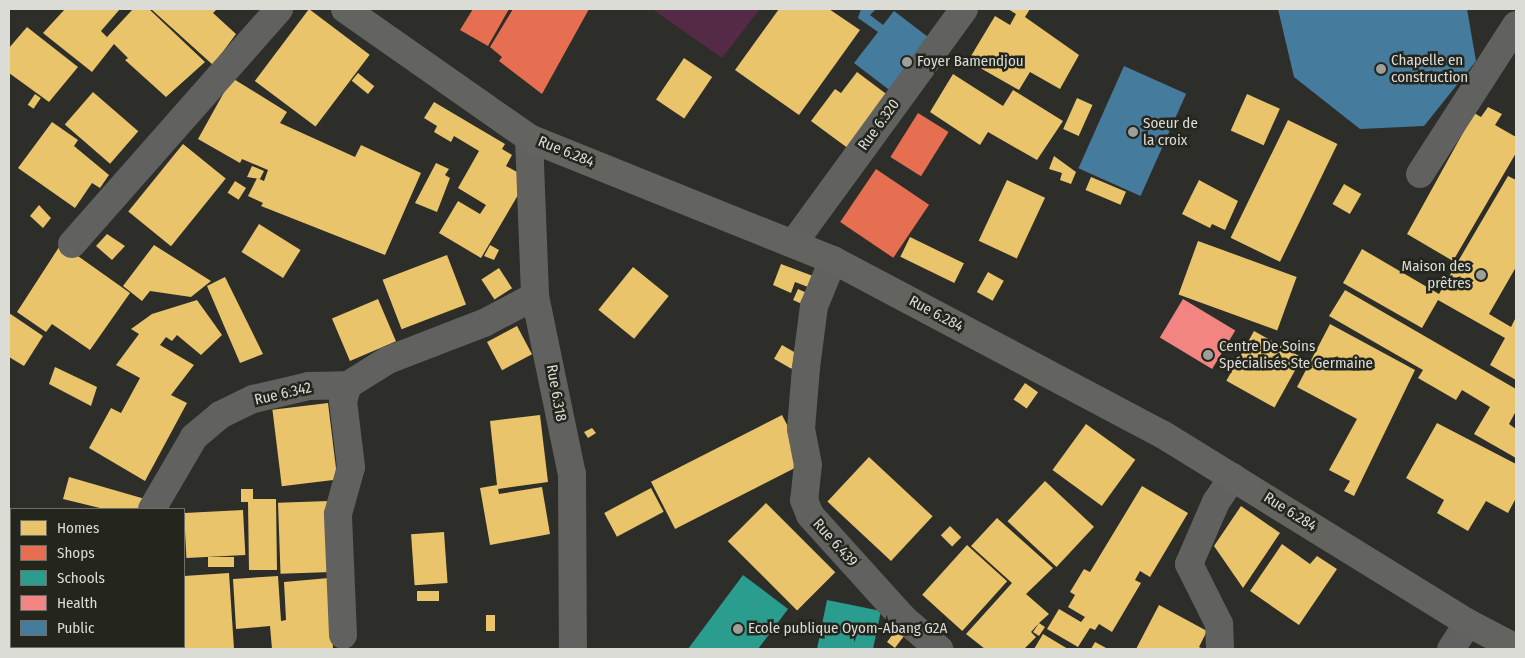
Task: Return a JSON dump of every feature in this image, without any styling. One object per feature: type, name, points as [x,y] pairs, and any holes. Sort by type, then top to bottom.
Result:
[{"type":"street","points":[[72,244],[279,9]]},
{"type":"street","name":"Rue 6.284","points":[[345,9],[529,138],[795,241],[833,260],[1162,434],[1468,623],[1516,648]]},
{"type":"street","name":"Rue 6.320","points":[[795,241],[964,9]]},
{"type":"street","points":[[1420,174],[1516,25]]},
{"type":"street","name":"Rue 6.318","points":[[529,138],[535,296],[572,474],[573,649]]},
{"type":"street","name":"Rue 6.439","points":[[833,260],[814,306],[806,368],[801,429],[808,464],[804,500],[810,515],[903,618],[939,649]]},
{"type":"street","points":[[343,634],[338,514],[351,467],[343,401],[348,385],[388,360],[484,323],[535,296]]},
{"type":"street","name":"Rue 6.342","points":[[153,508],[194,437],[220,415],[252,399],[309,386],[348,385]]},
{"type":"street","points":[[1220,649],[1219,624],[1189,564],[1216,502],[1233,477]]},
{"type":"street","points":[[1451,649],[1468,623]]},
{"type":"shaded area","points":[[652,9],[760,9],[722,58]]},
{"type":"building: Homes","points":[[65,9],[120,9],[101,31],[107,37],[133,9],[149,9],[205,62],[166,97],[125,60],[128,58],[114,44],[92,72],[43,33]]},
{"type":"building: Homes","points":[[151,9],[217,9],[213,13],[236,34],[213,65]]},
{"type":"building: Homes","points":[[309,9],[370,55],[316,127],[255,81]]},
{"type":"building: Homes","points":[[779,9],[829,9],[860,30],[799,115],[735,70]]},
{"type":"building: Homes","points":[[1008,9],[1030,9],[1025,17],[1079,55],[1060,89],[1030,72],[1019,90],[968,61],[995,16],[1010,25],[1016,14]]},
{"type":"building: Homes","points":[[27,27],[78,67],[49,102],[9,73],[9,48]]},
{"type":"building: Homes","points":[[684,58],[712,77],[684,118],[656,99]]},
{"type":"building: Homes","points":[[857,72],[889,96],[849,149],[811,121],[835,89],[841,93]]},
{"type":"building: Homes","points":[[358,73],[374,86],[368,94],[352,81]]},
{"type":"building: Homes","points":[[953,74],[1003,106],[1013,90],[1063,121],[1037,160],[988,132],[980,145],[930,112]]},
{"type":"building: Homes","points":[[232,78],[287,112],[280,123],[355,157],[361,145],[421,173],[385,255],[261,206],[263,203],[248,196],[257,178],[264,181],[268,170],[242,159],[240,163],[198,139]]},
{"type":"building: Homes","points":[[93,92],[138,131],[110,164],[65,124]]},
{"type":"building: Homes","points":[[35,94],[41,98],[34,109],[28,105]]},
{"type":"building: Homes","points":[[1247,94],[1280,109],[1264,145],[1231,131]]},
{"type":"building: Homes","points":[[1077,98],[1093,105],[1079,136],[1063,129]]},
{"type":"building: Homes","points":[[434,102],[505,144],[502,149],[512,155],[506,166],[528,178],[481,258],[439,233],[458,201],[480,214],[486,205],[458,188],[479,151],[454,136],[451,142],[434,132],[437,126],[424,118]]},
{"type":"building: Homes","points":[[1488,107],[1502,114],[1495,125],[1516,137],[1516,153],[1453,261],[1407,234],[1474,113],[1481,117]]},
{"type":"building: Homes","points":[[1288,120],[1337,144],[1280,262],[1231,238]]},
{"type":"building: Homes","points":[[52,122],[78,140],[74,146],[109,175],[100,188],[92,183],[75,208],[18,168]]},
{"type":"building: Homes","points":[[183,144],[226,179],[171,246],[128,212]]},
{"type":"building: Homes","points":[[1054,156],[1076,172],[1071,184],[1060,180],[1062,173],[1049,169]]},
{"type":"building: Homes","points":[[436,163],[449,169],[445,175],[450,178],[437,212],[415,203]]},
{"type":"building: Homes","points":[[252,166],[264,171],[260,179],[247,177]]},
{"type":"building: Homes","name":"Maison des prêtres","points":[[1508,176],[1516,180],[1516,267],[1489,314],[1511,327],[1516,317],[1516,380],[1490,365],[1505,338],[1438,300],[1422,328],[1343,283],[1362,249],[1439,294]]},
{"type":"building: Homes","points":[[1091,177],[1126,192],[1121,205],[1086,190]]},
{"type":"building: Homes","points":[[1007,180],[1045,198],[1017,258],[979,241]]},
{"type":"building: Homes","points":[[1199,180],[1238,201],[1225,230],[1212,224],[1210,228],[1182,214]]},
{"type":"building: Homes","points":[[235,181],[246,188],[239,200],[228,193]]},
{"type":"building: Homes","points":[[1344,184],[1361,194],[1350,214],[1332,204]]},
{"type":"building: Homes","points":[[39,205],[51,218],[43,228],[30,216]]},
{"type":"building: Homes","points":[[259,224],[301,250],[283,278],[242,252]]},
{"type":"building: Homes","points":[[107,234],[125,246],[112,260],[96,246]]},
{"type":"building: Homes","points":[[910,237],[964,263],[954,283],[900,257]]},
{"type":"building: Homes","points":[[1198,241],[1297,277],[1277,330],[1179,295]]},
{"type":"building: Homes","points":[[61,244],[130,293],[90,350],[52,324],[46,332],[17,312]]},
{"type":"building: Homes","points":[[154,245],[211,281],[191,297],[150,291],[142,301],[123,286]]},
{"type":"building: Homes","points":[[490,245],[499,250],[494,260],[484,256]]},
{"type":"building: Homes","points":[[447,255],[466,304],[402,329],[383,280]]},
{"type":"building: Homes","points":[[781,264],[813,276],[808,287],[795,282],[791,293],[773,285]]},
{"type":"building: Homes","points":[[633,267],[669,296],[634,339],[598,310]]},
{"type":"building: Homes","points":[[499,268],[512,288],[494,300],[481,279]]},
{"type":"building: Homes","points":[[988,272],[1004,281],[993,301],[977,292]]},
{"type":"building: Homes","points":[[225,277],[263,354],[240,363],[207,286]]},
{"type":"building: Homes","points":[[798,289],[814,296],[809,307],[793,300]]},
{"type":"building: Homes","points":[[1345,290],[1516,389],[1516,411],[1509,424],[1516,429],[1516,458],[1474,434],[1490,407],[1462,390],[1456,400],[1418,378],[1423,370],[1329,316]]},
{"type":"building: Homes","points":[[378,299],[396,341],[350,361],[332,319]]},
{"type":"building: Homes","points":[[197,300],[222,335],[201,355],[177,335],[172,341],[166,337],[160,345],[194,365],[171,395],[187,403],[145,481],[89,448],[111,408],[121,413],[140,378],[116,365],[139,334],[131,329],[152,314]]},
{"type":"building: Homes","points":[[9,313],[43,336],[24,366],[9,357]]},
{"type":"building: Homes","points":[[1330,324],[1415,370],[1354,496],[1344,491],[1350,481],[1329,470],[1357,419],[1297,387]]},
{"type":"building: Homes","points":[[517,326],[532,354],[502,370],[487,342]]},
{"type":"building: Homes","points":[[1254,331],[1302,358],[1274,408],[1226,381]]},
{"type":"building: Homes","points":[[782,345],[799,355],[791,369],[774,359]]},
{"type":"building: Homes","points":[[55,367],[97,387],[91,406],[49,384]]},
{"type":"building: Homes","points":[[1025,383],[1038,392],[1027,409],[1014,399]]},
{"type":"building: Homes","points":[[328,403],[337,479],[282,486],[272,410]]},
{"type":"building: Homes","points":[[540,415],[548,482],[498,489],[499,494],[542,487],[550,534],[490,545],[480,488],[497,485],[490,421]]},
{"type":"building: Homes","points":[[782,415],[806,462],[675,529],[651,482]]},
{"type":"building: Homes","points":[[1437,423],[1516,464],[1516,498],[1508,513],[1486,501],[1468,531],[1437,513],[1444,500],[1406,478]]},
{"type":"building: Homes","points":[[1086,424],[1135,460],[1102,506],[1052,470]]},
{"type":"building: Homes","points":[[592,428],[596,433],[588,438],[584,432]]},
{"type":"building: Homes","points":[[869,457],[933,516],[891,561],[827,502]]},
{"type":"building: Homes","points":[[69,477],[145,499],[143,508],[100,508],[63,499]]},
{"type":"building: Homes","points":[[1045,481],[1094,527],[1056,567],[1007,521]]},
{"type":"building: Homes","points":[[1142,486],[1188,513],[1150,577],[1140,571],[1135,580],[1141,583],[1112,632],[1099,624],[1095,630],[1090,628],[1078,647],[1047,629],[1059,609],[1081,622],[1085,617],[1068,607],[1075,595],[1070,592],[1084,569],[1090,572]]},
{"type":"building: Homes","points":[[651,488],[664,512],[617,537],[604,513]]},
{"type":"building: Homes","points":[[241,489],[253,489],[253,499],[276,499],[277,570],[249,570],[248,502],[241,502]]},
{"type":"building: Homes","points":[[329,501],[331,572],[281,574],[278,503]]},
{"type":"building: Homes","points":[[766,503],[835,572],[797,610],[728,541]]},
{"type":"building: Homes","points":[[1241,506],[1280,533],[1243,588],[1214,546]]},
{"type":"building: Homes","points":[[243,510],[245,555],[186,558],[185,513]]},
{"type":"building: Homes","points":[[997,518],[1053,568],[1026,594],[1049,614],[1031,632],[1036,637],[1024,649],[985,649],[966,634],[1012,583],[971,546]]},
{"type":"building: Homes","points":[[950,526],[961,537],[952,547],[941,535]]},
{"type":"building: Homes","points":[[444,532],[448,583],[415,585],[411,534]]},
{"type":"building: Homes","points":[[1282,544],[1310,564],[1317,556],[1337,569],[1299,625],[1250,591]]},
{"type":"building: Homes","points":[[967,545],[1007,581],[962,631],[922,595]]},
{"type":"building: Homes","points":[[208,557],[234,557],[234,567],[208,567]]},
{"type":"building: Homes","points":[[229,573],[234,649],[182,649],[185,648],[185,576]]},
{"type":"building: Homes","points":[[278,576],[281,621],[286,620],[284,582],[329,578],[333,649],[272,649],[270,626],[236,629],[233,579]]},
{"type":"building: Homes","points":[[417,591],[439,591],[439,601],[417,601]]},
{"type":"building: Homes","points":[[1159,605],[1207,631],[1199,647],[1203,649],[1136,649]]},
{"type":"building: Homes","points":[[486,615],[495,615],[495,631],[486,631]]},
{"type":"building: Homes","points":[[1039,623],[1045,627],[1039,636],[1033,632]]},
{"type":"building: Homes","points":[[10,624],[10,648],[28,648],[9,649]]},
{"type":"building: Homes","points":[[896,630],[904,636],[895,648],[887,642]]},
{"type":"building: Homes","points":[[1043,634],[1068,649],[1034,649]]},
{"type":"building: Homes","points":[[1095,642],[1108,649],[1091,649]]},
{"type":"building: Homes","points":[[84,648],[153,648],[153,649]]},
{"type":"building: Shops","points":[[473,9],[509,9],[488,46],[460,30]]},
{"type":"building: Shops","points":[[513,9],[589,9],[542,94],[499,61],[502,57],[490,47]]},
{"type":"building: Shops","points":[[918,113],[949,132],[921,176],[890,157]]},
{"type":"building: Shops","points":[[876,169],[929,205],[893,258],[840,222]]},
{"type":"building: Schools","name":"Ecole publique Oyom-Abang G2A","points":[[743,575],[788,609],[758,649],[688,649]]},
{"type":"building: Schools","points":[[827,600],[881,611],[873,649],[817,649]]},
{"type":"building: Health","points":[[1183,299],[1235,330],[1212,369],[1160,338]]},
{"type":"building: Public","points":[[861,9],[876,9],[870,15],[883,25],[894,11],[932,40],[892,92],[854,63],[878,32],[858,18]]},
{"type":"building: Public","name":"Chapelle en construction","points":[[1278,9],[1467,9],[1476,61],[1424,126],[1360,129],[1294,77]]},
{"type":"building: Public","name":"Soeur de la croix","points":[[1124,66],[1186,94],[1141,196],[1078,168]]},
{"type":"place","name":"Foyer Bamendjou","points":[[907,62]]},
{"type":"place","name":"Chapelle en construction","points":[[1381,69]]},
{"type":"place","name":"Soeur de la croix","points":[[1133,132]]},
{"type":"place","name":"Maison des prêtres","points":[[1481,275]]},
{"type":"place","name":"Centre De Soins Spécialisés Ste Germaine","points":[[1208,355]]},
{"type":"place","name":"Ecole publique Oyom-Abang G2A","points":[[738,629]]}]
